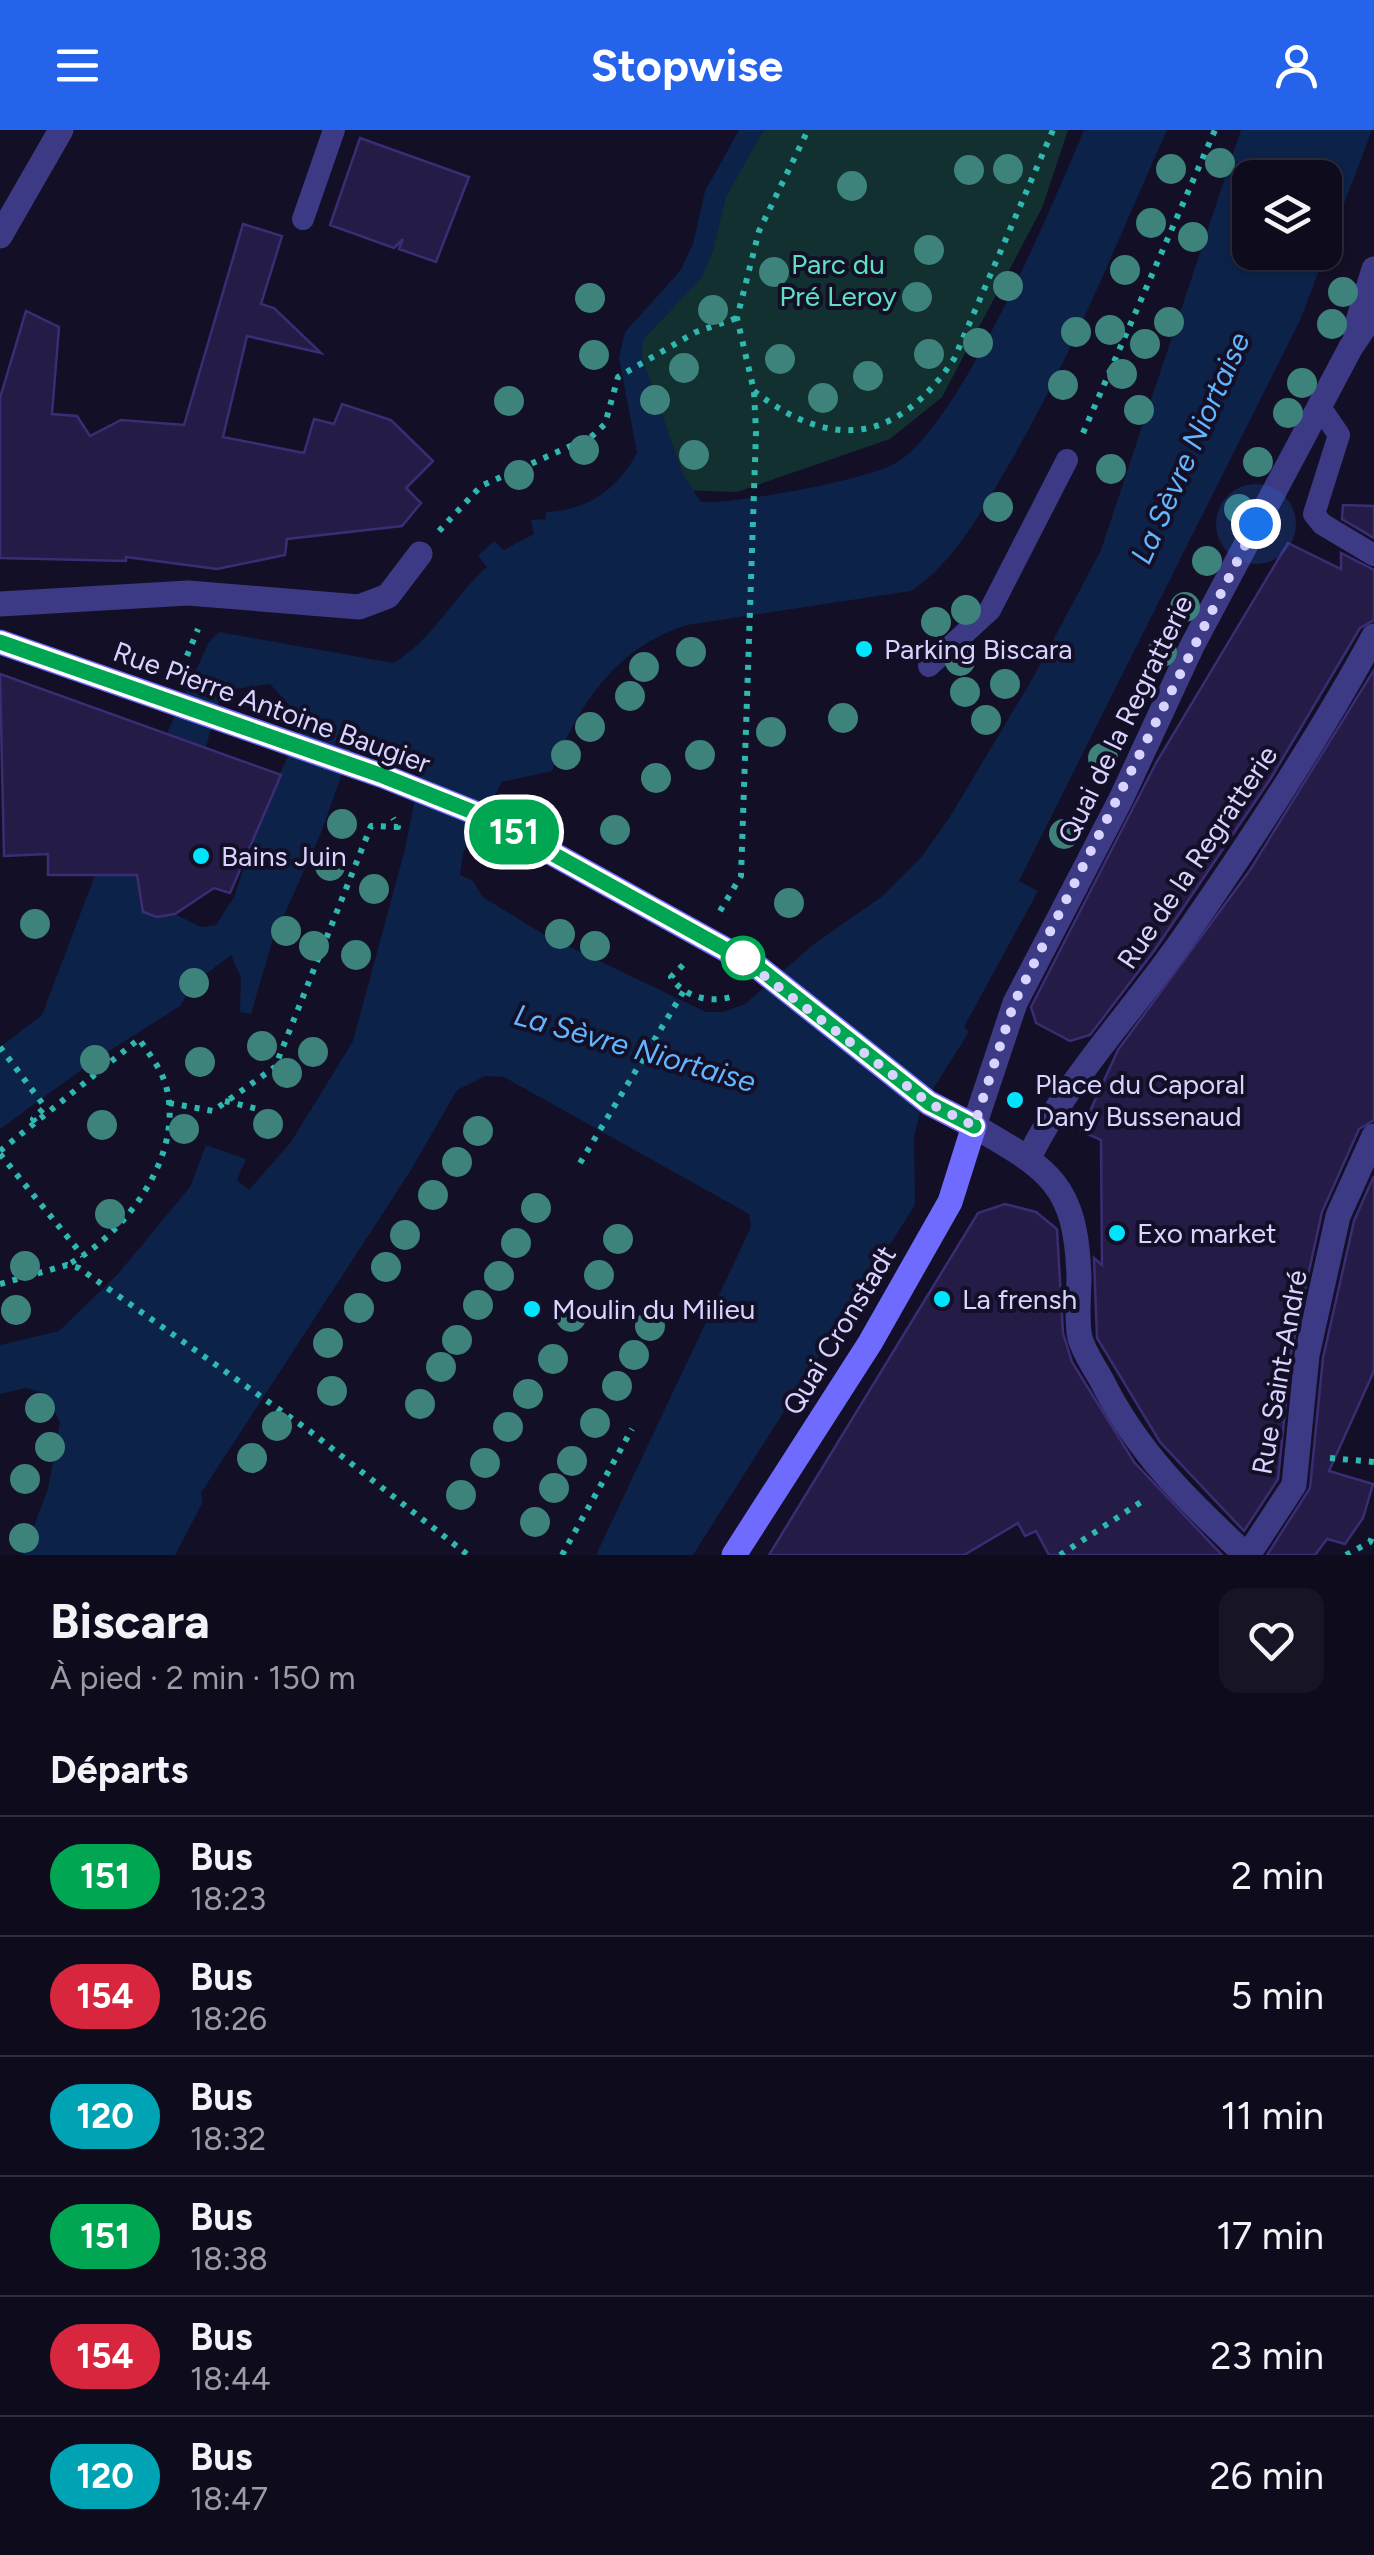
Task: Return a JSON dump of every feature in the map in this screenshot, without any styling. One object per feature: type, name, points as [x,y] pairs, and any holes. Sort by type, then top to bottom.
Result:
[{"type":"street","points":[[0,236],[61,130]]},
{"type":"street","name":"Quai de la Regratterie","points":[[974,1126],[1014,1003],[1121,799],[1210,612],[1322,410],[1351,347],[1374,269]]},
{"type":"street","name":"Quai de la Regratterie","points":[[1351,347],[1374,312]]},
{"type":"street","points":[[0,604],[188,593],[359,607],[388,596],[420,554]]},
{"type":"street","name":"Rue de la Regratterie","points":[[1028,1158],[1047,1121],[1186,936],[1343,693],[1374,636]]},
{"type":"street","name":"Rue Pierre Antoine Baugier","points":[[0,642],[488,818],[706,935],[774,979],[929,1103],[974,1126]]},
{"type":"street","points":[[974,1126],[1028,1158],[1060,1186],[1077,1229],[1080,1338],[1135,1440],[1170,1483],[1247,1555]]},
{"type":"street","name":"Quai Cronstadt","points":[[734,1555],[870,1343],[950,1202],[974,1126]]},
{"type":"street","name":"Rue Saint-André","points":[[1247,1555],[1294,1485],[1307,1355],[1338,1216],[1374,1136]]},
{"type":"lane","points":[[304,219],[334,130]]},
{"type":"lane","points":[[1322,410],[1339,435],[1314,514],[1374,555]]},
{"type":"lane","points":[[929,666],[990,610],[1068,460]]},
{"type":"path","points":[[717,917],[741,876],[756,432],[754,391],[737,318],[759,231],[808,130]]},
{"type":"path","points":[[754,391],[774,406],[834,428],[872,430],[910,412],[932,391],[954,359],[1053,130]]},
{"type":"path","points":[[1068,460],[1215,130]]},
{"type":"path","points":[[420,554],[482,486],[591,437],[605,424],[618,378],[696,332],[737,318]]},
{"type":"path","points":[[164,664],[181,670],[193,644]]},
{"type":"path","points":[[170,1103],[214,1111],[275,1067],[371,826],[392,830],[398,827],[390,817]]},
{"type":"path","points":[[672,976],[683,992],[713,1001],[741,992]]},
{"type":"path","points":[[580,1164],[683,992]]},
{"type":"path","points":[[0,1284],[67,1265],[84,1256],[132,1211],[152,1178],[170,1103],[165,1082],[139,1039],[0,1153],[84,1256]]},
{"type":"path","points":[[0,1047],[45,1107],[33,1119],[38,1124]]},
{"type":"path","points":[[225,1101],[262,1110]]},
{"type":"path","points":[[67,1265],[90,1276],[311,1432],[468,1555]]},
{"type":"path","points":[[562,1555],[632,1430]]},
{"type":"path","points":[[1299,1453],[1374,1462]]},
{"type":"path","points":[[1060,1555],[1170,1483]]},
{"type":"path","points":[[1346,1555],[1370,1542],[1374,1532]]},
{"type":"green space","name":"Parc du Pré Leroy","points":[[755,130],[1068,130],[1042,208],[942,397],[890,439],[737,492],[652,489],[630,354],[679,291]]},
{"type":"water","name":"La Sèvre Niortaise","points":[[739,130],[764,130],[726,197],[713,251],[702,277],[643,340],[642,357],[683,474],[701,502],[799,490],[856,477],[894,464],[919,443],[946,408],[1002,312],[1084,130],[1167,130],[1050,389],[985,506],[940,567],[911,591],[687,625],[640,647],[620,663],[588,701],[552,771],[502,782],[463,853],[460,875],[472,880],[483,897],[543,934],[706,1012],[723,1012],[745,1004],[814,944],[884,895],[920,859],[951,815],[1034,676],[1101,550],[1241,130],[1372,130],[1342,209],[1342,160],[1232,160],[1232,270],[1319,270],[1301,318],[1019,881],[1038,891],[964,1027],[969,1032],[921,1108],[914,1137],[915,1205],[693,1555],[596,1555],[751,1227],[749,1214],[504,1077],[485,1076],[457,1090],[411,1170],[201,1493],[203,1502],[175,1555],[23,1555],[48,1489],[60,1422],[45,1393],[26,1388],[0,1394],[0,1345],[59,1331],[118,1274],[190,1187],[206,1145],[246,1159],[237,1180],[249,1190],[291,1142],[353,1041],[405,849],[423,758],[355,737],[321,833],[272,942],[251,1014],[240,1012],[241,978],[231,955],[194,983],[180,1006],[95,1060],[0,1129],[0,1047],[42,1015],[111,833],[166,735],[209,642],[219,632],[393,663],[431,631],[487,567],[478,556],[494,541],[504,550],[534,534],[531,520],[546,519],[546,512],[575,507],[600,496],[620,478],[637,453],[619,358],[625,332],[680,271],[693,244],[705,191]],"holes":[[[270,684],[304,721],[263,811],[234,897],[216,925],[201,927],[175,914],[157,917],[222,691]]]},
{"type":"building","points":[[360,138],[469,177],[436,262],[399,249],[403,239],[394,248],[330,225]]},
{"type":"building","points":[[243,224],[282,236],[261,304],[274,308],[321,353],[247,336],[223,437],[304,453],[314,419],[334,424],[342,404],[391,420],[433,461],[406,488],[421,503],[402,526],[287,539],[285,555],[217,569],[126,557],[126,561],[0,558],[0,398],[26,311],[59,327],[52,414],[77,416],[90,436],[121,420],[184,425]]},
{"type":"building","points":[[1343,505],[1374,506],[1374,538],[1342,519]]},
{"type":"building","points":[[1288,543],[1341,569],[1341,553],[1374,570],[1374,620],[1360,628],[1271,778],[1154,951],[1090,1035],[1070,1041],[1036,1023],[1031,1007],[1156,763]]},
{"type":"building","points":[[1374,670],[1374,1120],[1359,1129],[1322,1212],[1291,1353],[1278,1479],[1244,1531],[1160,1442],[1097,1338],[1094,1258],[1102,1265],[1101,1140],[1081,1131],[1118,1050],[1250,870]]},
{"type":"building","points":[[0,674],[281,775],[230,893],[214,888],[175,914],[157,917],[143,912],[137,875],[48,875],[48,854],[4,856]]},
{"type":"building","points":[[1374,1176],[1374,1371],[1329,1471],[1373,1484],[1363,1518],[1345,1544],[1327,1539],[1315,1555],[1267,1555],[1310,1488],[1323,1358],[1354,1221]]},
{"type":"building","points":[[1005,1204],[1036,1212],[1057,1229],[1063,1333],[1072,1362],[1134,1462],[1222,1555],[1049,1555],[1036,1531],[1025,1536],[1018,1523],[964,1555],[769,1555],[978,1213]]},
{"type":"bus line","name":"151","points":[[0,642],[383,776],[488,818],[682,921],[759,968],[929,1103],[974,1126]]},
{"type":"place","name":"Parking Biscara","points":[[864,649]]},
{"type":"place","name":"Bains Juin","points":[[201,856]]},
{"type":"place","name":"Place du Caporal Dany Bussenaud","points":[[1015,1100]]},
{"type":"place","name":"Exo market","points":[[1117,1233]]},
{"type":"place","name":"La frensh","points":[[942,1299]]},
{"type":"place","name":"Moulin du Milieu","points":[[532,1309]]},
{"type":"route","points":[[743,958],[732,951],[774,979],[929,1103],[974,1126],[1014,1003],[1121,799],[1192,646],[1256,524]]}]
